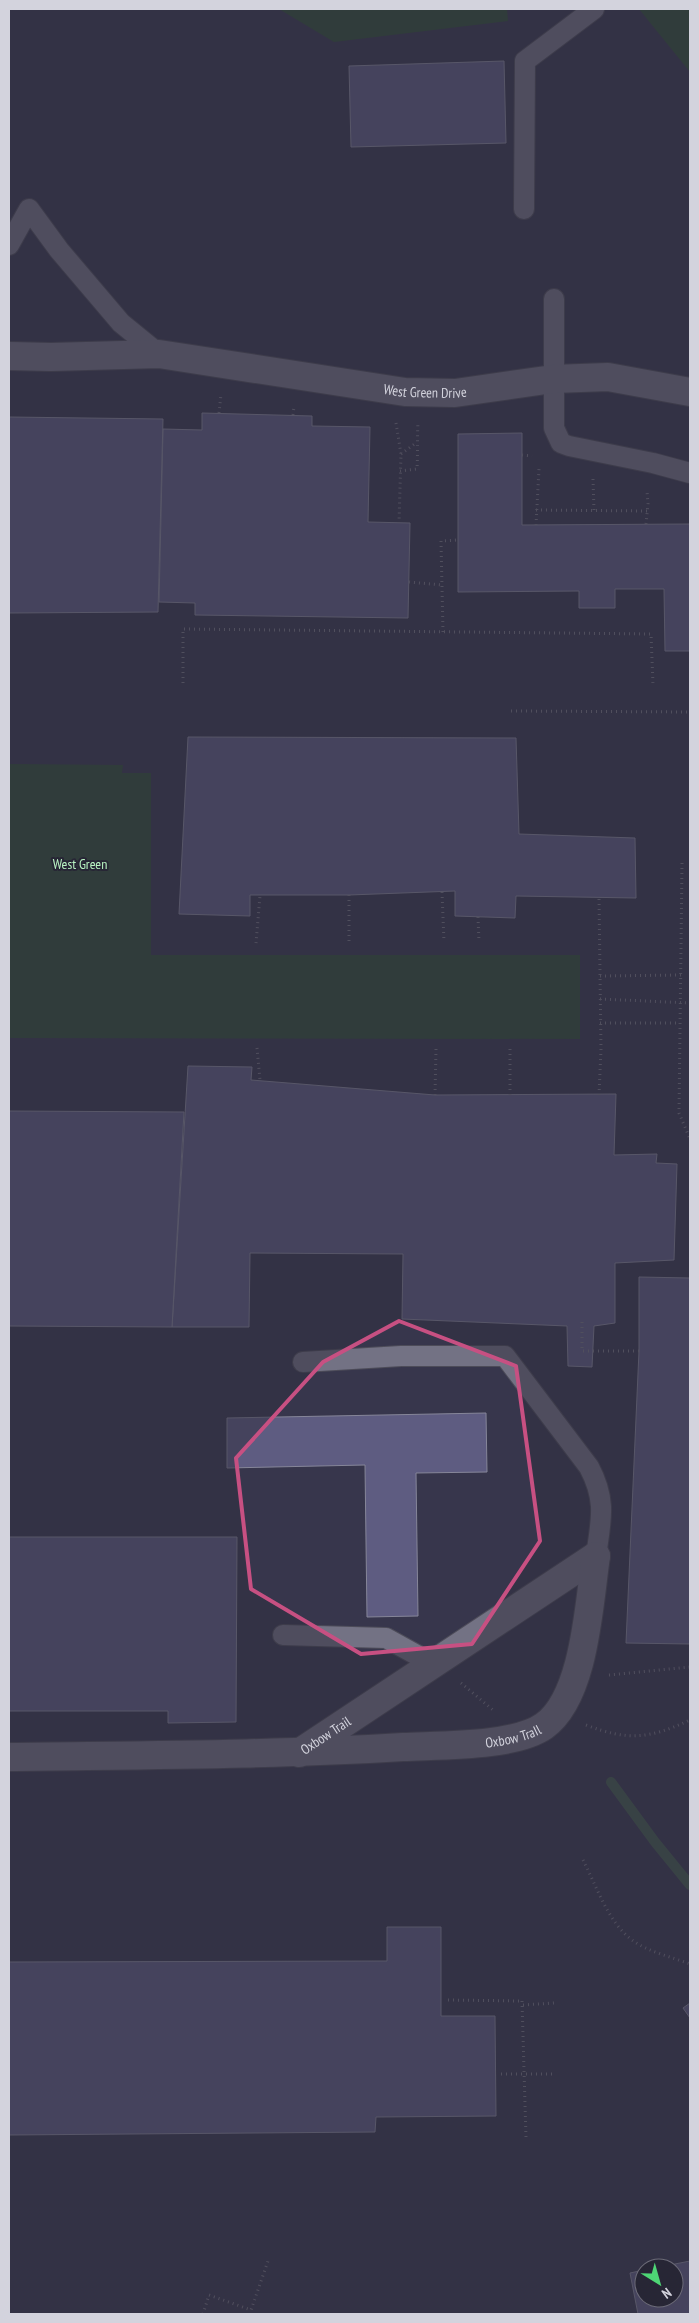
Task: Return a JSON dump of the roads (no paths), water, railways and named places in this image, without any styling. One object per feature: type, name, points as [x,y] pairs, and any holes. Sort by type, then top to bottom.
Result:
[{"type":"street","name":"West Green Drive","points":[[9,356],[51,358],[159,354],[405,392],[455,393],[553,379],[608,378],[690,392]]},
{"type":"street","name":"Oxbow Trail","points":[[9,1757],[299,1753],[596,1556]]},
{"type":"street","name":"Oxbow TraIl","points":[[299,1753],[477,1743],[520,1736],[543,1726],[567,1700],[581,1655],[596,1556]]},
{"type":"lane","points":[[524,209],[525,61],[594,9]]},
{"type":"lane","points":[[9,245],[29,209],[59,250],[122,323],[159,354]]},
{"type":"lane","points":[[554,298],[554,428],[562,443],[690,473]]},
{"type":"lane","points":[[303,1362],[401,1356],[505,1356],[589,1467],[596,1481],[602,1499],[596,1556]]},
{"type":"lane","points":[[283,1635],[386,1638],[433,1664]]},
{"type":"waterway","points":[[611,1782],[655,1842],[690,1885]]},
{"type":"park label","name":"West Green","points":[[80,864]]}]
